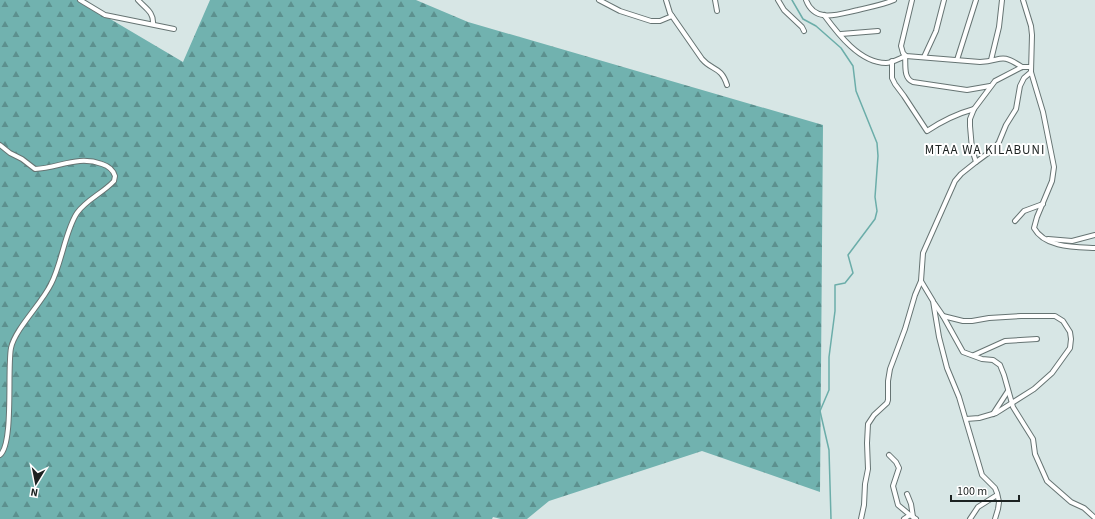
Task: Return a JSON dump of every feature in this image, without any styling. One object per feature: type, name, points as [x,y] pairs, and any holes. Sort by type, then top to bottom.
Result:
[{"type":"street","points":[[80,0],[105,14],[174,29]]},
{"type":"street","points":[[138,0],[153,16],[153,24]]},
{"type":"street","points":[[599,0],[620,11],[652,22],[660,21],[672,16]]},
{"type":"street","points":[[666,0],[672,16],[705,63],[718,70],[726,81],[727,85]]},
{"type":"street","points":[[715,0],[717,11]]},
{"type":"street","points":[[778,0],[787,14],[802,27],[804,31]]},
{"type":"street","points":[[806,0],[814,12],[832,16],[877,6],[894,0]]},
{"type":"street","points":[[912,0],[901,46],[903,53],[906,56],[906,76],[909,81],[967,90],[990,86]]},
{"type":"street","points":[[924,57],[936,31],[944,0]]},
{"type":"street","points":[[957,60],[976,0]]},
{"type":"street","points":[[991,60],[999,28],[1002,0]]},
{"type":"street","points":[[1023,0],[1031,26],[1031,70],[1043,112],[1054,167],[1052,181],[1034,226],[1036,231],[1044,238],[1064,246],[1095,248]]},
{"type":"street","points":[[824,15],[859,53],[885,63],[906,56],[980,62],[1005,58],[1031,70]]},
{"type":"street","points":[[840,34],[848,35],[878,31]]},
{"type":"street","points":[[892,61],[892,78],[894,84],[904,96],[927,131],[947,118],[974,109]]},
{"type":"street","points":[[976,162],[972,149],[970,126],[970,119],[974,109],[996,80],[1022,67]]},
{"type":"street","points":[[861,519],[868,469],[868,424],[888,400],[888,381],[892,363],[921,281],[923,253],[944,209],[952,188],[961,174],[997,146],[1006,125],[1016,109],[1020,86],[1024,78],[1031,70]]},
{"type":"street","points":[[0,145],[36,169],[63,163],[87,160],[109,167],[115,176],[114,181],[81,208],[74,218],[55,278],[46,294],[14,340],[10,355],[8,426],[5,447],[0,455]]},
{"type":"street","points":[[1015,221],[1024,211],[1043,204]]},
{"type":"street","points":[[1044,238],[1072,241],[1095,235]]},
{"type":"street","points":[[921,281],[943,316],[961,350],[965,354],[982,359],[993,360],[1000,364],[1015,412],[1029,431],[1033,440],[1035,454],[1047,481],[1071,502],[1084,508],[1095,518]]},
{"type":"street","points":[[933,301],[939,337],[947,368],[966,419],[982,475],[995,488],[997,495],[998,509],[995,519]]},
{"type":"street","points":[[943,316],[963,321],[989,318],[1048,316],[1058,318],[1063,321],[1070,332],[1072,339],[1070,348],[1047,379],[993,414],[979,418],[966,419]]},
{"type":"street","points":[[974,356],[1005,341],[1037,339]]},
{"type":"street","points":[[993,414],[1008,391]]},
{"type":"street","points":[[889,454],[896,462],[898,468],[893,486],[898,505],[913,517]]},
{"type":"street","points":[[907,494],[911,504],[913,517]]},
{"type":"street","points":[[970,519],[978,507],[997,495]]},
{"type":"street","points":[[904,519],[913,517]]},
{"type":"green space","points":[[0,0],[78,0],[183,62],[210,0],[416,0],[468,22],[823,125],[820,492],[702,451],[549,501],[527,519],[501,519],[493,517],[492,519],[0,519]]},
{"type":"waterway","points":[[792,0],[803,19],[816,26],[841,48],[853,66],[856,91],[877,143],[878,156],[875,197],[877,211],[875,219],[848,255],[853,273],[845,283],[835,285],[835,311],[829,357],[829,390],[820,411],[829,450],[831,519]]},
{"type":"district","name":"MTAA WA KILABUNI","points":[[985,149]]}]
